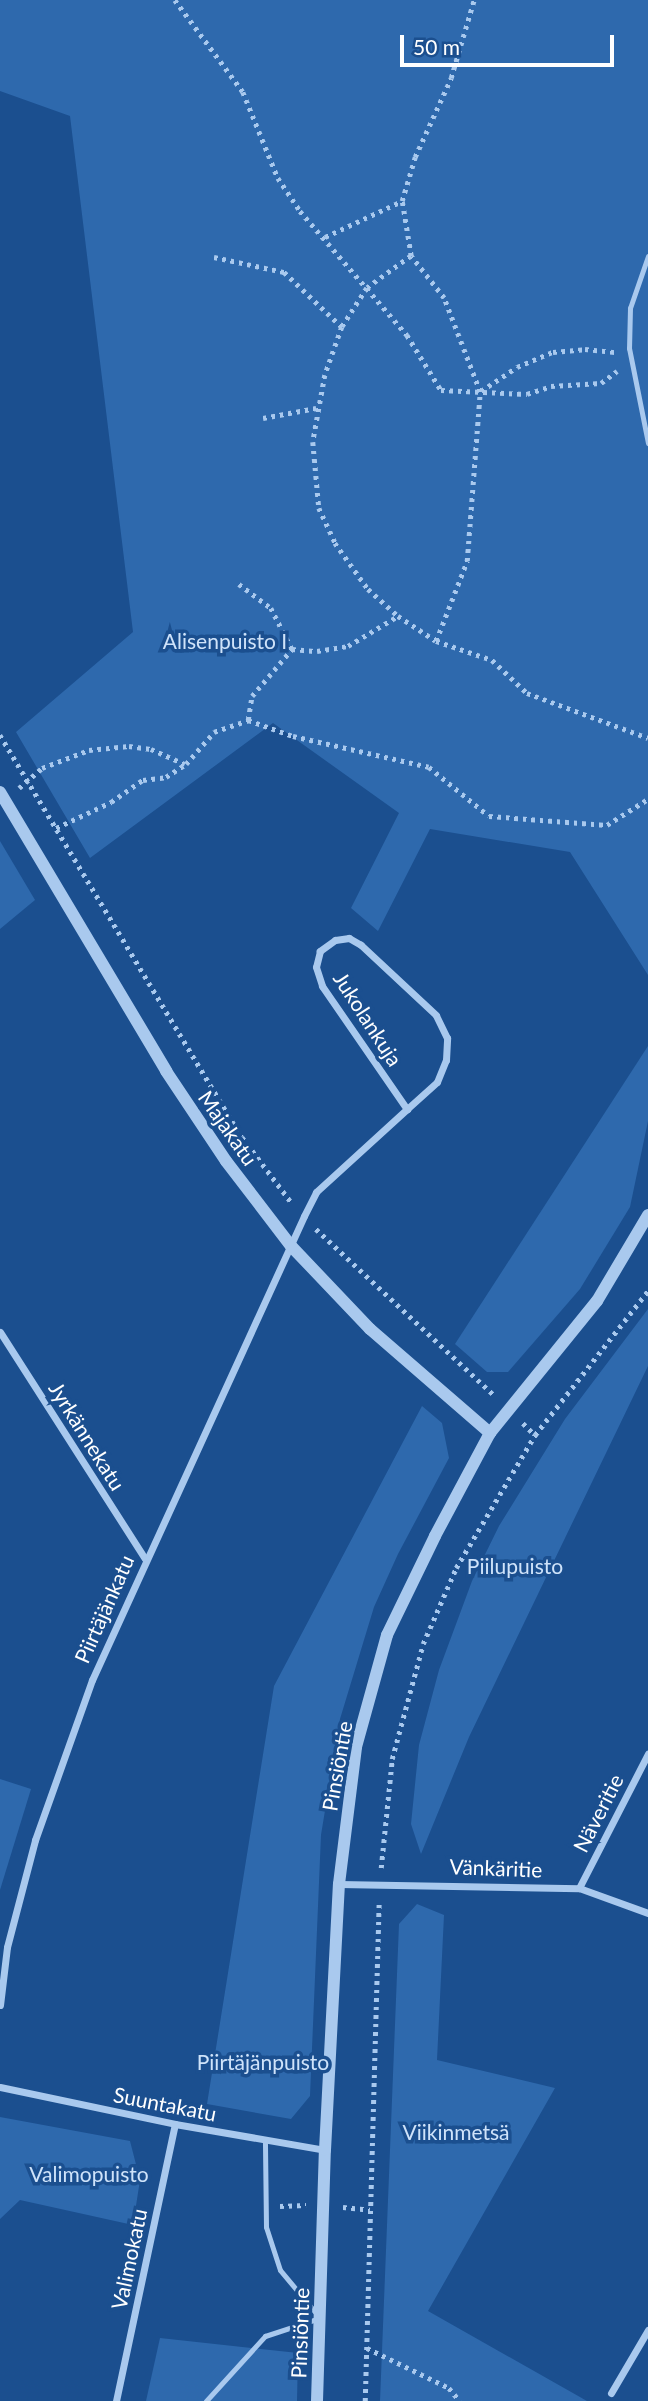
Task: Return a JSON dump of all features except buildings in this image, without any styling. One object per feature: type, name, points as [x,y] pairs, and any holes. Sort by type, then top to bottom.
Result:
[{"type":"street","name":"Majakatu","points":[[3,796],[166,1072],[226,1161],[291,1246],[370,1329],[490,1433]]},
{"type":"street","name":"Jukolankuja","points":[[291,1246],[316,1192],[437,1082],[446,1060],[447,1038],[436,1015],[361,945],[349,938],[335,940],[320,951],[316,967],[322,986],[407,1109]]},
{"type":"street","name":"Pinsiöntie","points":[[317,2401],[325,2150],[339,1884],[356,1747],[387,1636],[435,1536],[490,1433],[597,1301],[648,1215]]},
{"type":"street","name":"Piirtäjänkatu","points":[[0,2005],[7,1947],[35,1840],[92,1680],[145,1559],[291,1246]]},
{"type":"street","name":"Jyrkännekatu","points":[[0,1332],[145,1559]]},
{"type":"street","name":"Näveritie","points":[[579,1888],[648,1754]]},
{"type":"street","name":"Vänkäritie","points":[[339,1884],[579,1888],[648,1913]]},
{"type":"street","name":"Suuntakatu","points":[[0,2087],[175,2124],[325,2150]]},
{"type":"street","name":"Valimokatu","points":[[116,2401],[175,2124]]},
{"type":"street","points":[[611,2393],[648,2330]]},
{"type":"lane","points":[[648,256],[630,308],[629,348],[648,443]]},
{"type":"lane","points":[[206,2401],[265,2336],[320,2318],[280,2270],[266,2227],[265,2140]]},
{"type":"path","points":[[175,0],[243,92],[278,178],[300,211],[407,335],[441,390],[527,394],[551,386],[601,383],[632,359]]},
{"type":"path","points":[[436,641],[467,561],[480,392],[444,298],[411,256],[402,201],[415,157],[451,78],[474,0]]},
{"type":"path","points":[[325,237],[402,201]]},
{"type":"path","points":[[411,256],[367,288],[341,327],[316,408],[313,442],[319,508],[335,543],[368,589],[398,615],[436,641],[492,660],[527,693],[648,738]]},
{"type":"path","points":[[214,257],[284,272],[341,327]]},
{"type":"path","points":[[480,392],[517,367],[554,352],[585,349],[611,353],[629,348]]},
{"type":"path","points":[[263,418],[316,408]]},
{"type":"path","points":[[239,584],[271,608],[292,649]]},
{"type":"path","points":[[292,649],[317,651],[348,646],[398,615]]},
{"type":"path","points":[[248,720],[252,696],[292,649]]},
{"type":"path","points":[[56,828],[111,802],[143,780],[166,777],[186,764],[214,732],[248,720],[293,736],[429,767],[489,816],[607,825],[648,799]]},
{"type":"path","points":[[0,735],[242,1138],[304,1216],[535,1435]]},
{"type":"path","points":[[3,796],[42,768],[89,750],[129,746],[151,749],[186,764]]},
{"type":"path","points":[[365,2401],[379,1884],[392,1759],[423,1644],[456,1568],[535,1435],[648,1291]]},
{"type":"path","points":[[265,2207],[323,2205],[370,2210]]},
{"type":"path","points":[[367,2348],[449,2388],[460,2401]]},
{"type":"green space","name":"Alisenpuisto I","points":[[0,0],[648,0],[648,975],[570,852],[430,829],[378,931],[351,908],[399,813],[273,723],[90,858],[16,732],[133,632],[70,116],[0,91]]},
{"type":"green space","points":[[0,841],[35,900],[0,929]]},
{"type":"green space","points":[[648,1046],[648,1121],[630,1207],[580,1289],[508,1372],[487,1372],[455,1344]]},
{"type":"green space","name":"Piilupuisto","points":[[648,1309],[648,1366],[469,1737],[421,1854],[411,1824],[419,1745],[439,1670],[472,1581],[499,1526],[565,1419]]},
{"type":"green space","name":"Piirtäjänpuisto","points":[[422,1406],[442,1423],[449,1458],[398,1554],[374,1607],[340,1719],[321,1835],[310,2096],[291,2119],[207,2104],[274,1686]]},
{"type":"green space","points":[[0,1779],[31,1789],[0,1890]]},
{"type":"green space","name":"Viikinmetsä","points":[[417,1904],[444,1915],[437,2060],[555,2088],[428,2311],[587,2401],[380,2401],[399,1924]]},
{"type":"green space","name":"Valimopuisto","points":[[0,2117],[130,2141],[140,2180],[133,2225],[20,2200],[0,2219]]},
{"type":"green space","points":[[160,2338],[298,2353],[297,2401],[146,2401]]}]
